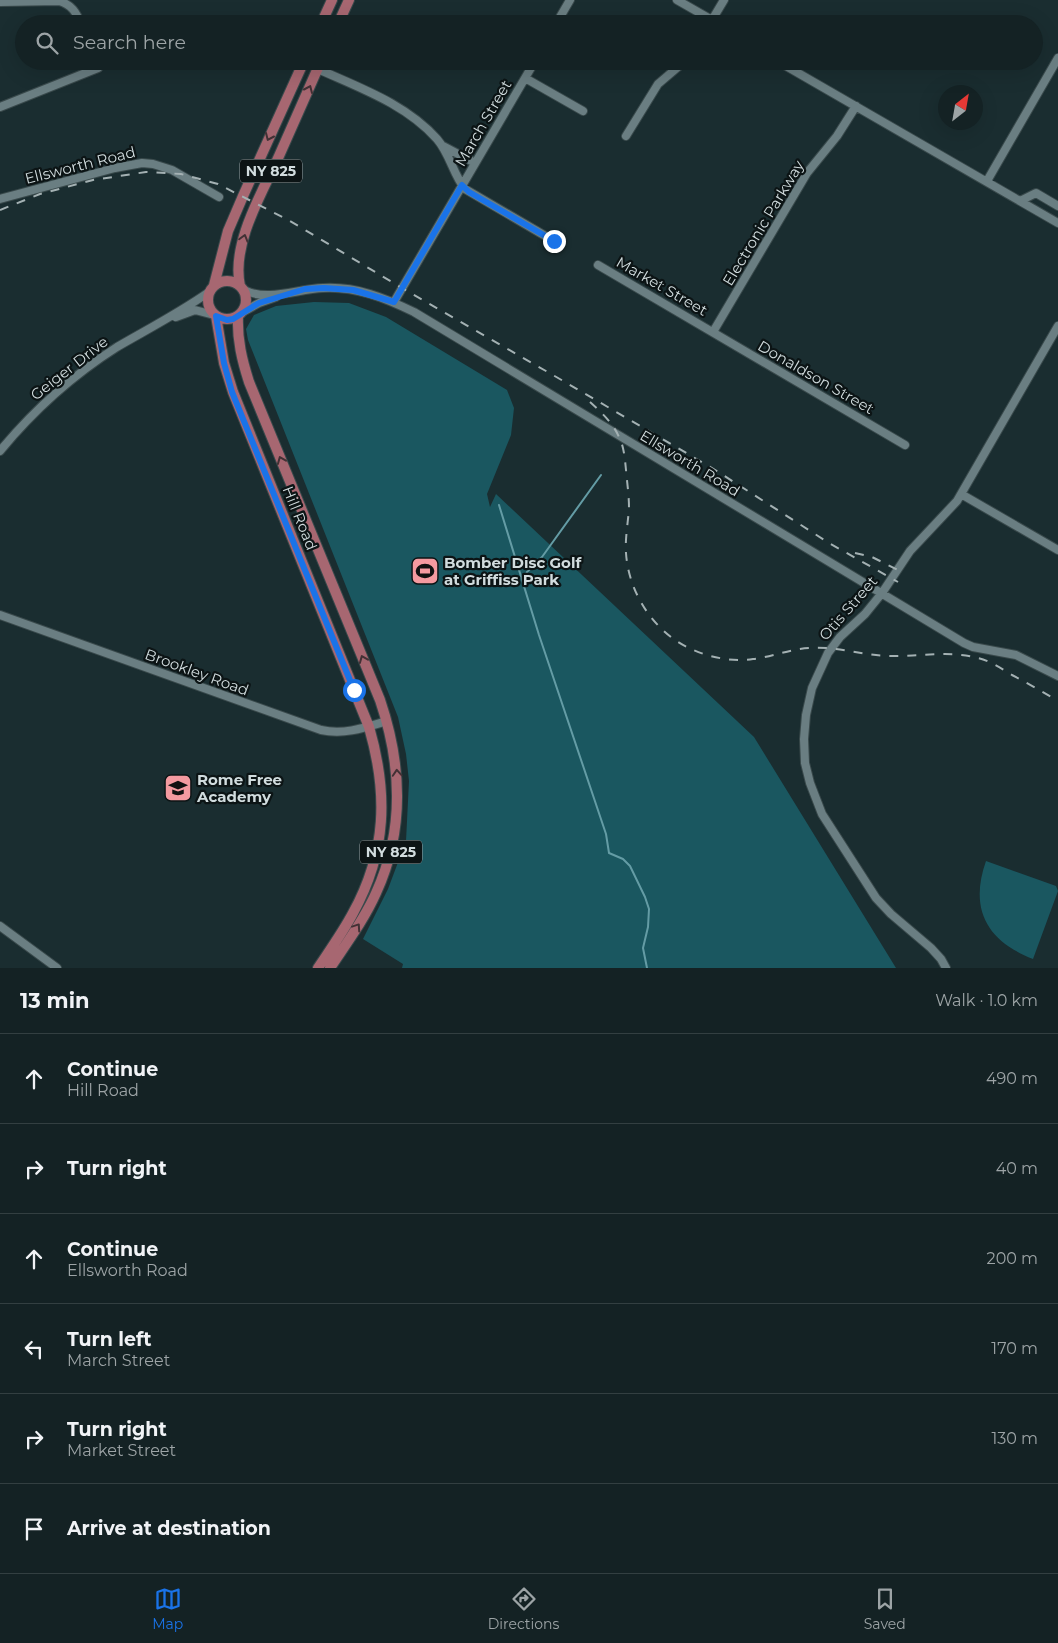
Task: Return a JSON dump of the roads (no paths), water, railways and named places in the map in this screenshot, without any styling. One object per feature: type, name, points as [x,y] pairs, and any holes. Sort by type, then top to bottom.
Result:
[{"type":"main road","points":[[325,15],[332,0]]},
{"type":"main road","points":[[342,15],[349,0]]},
{"type":"main road","name":"NY 825","points":[[215,316],[208,304],[228,231],[300,70]]},
{"type":"main road","name":"NY 825","points":[[240,314],[246,302],[237,273],[250,219],[318,70]]},
{"type":"main road","points":[[212,288],[219,282],[230,281],[242,288]]},
{"type":"main road","points":[[215,316],[227,320],[240,314]]},
{"type":"main road","name":"Hill Road","points":[[240,314],[239,348],[249,382],[387,721]]},
{"type":"main road","name":"Hill Road","points":[[215,316],[232,392],[368,727]]},
{"type":"main road","name":"NY 825","points":[[330,968],[368,908],[379,885],[391,850],[398,802],[397,771],[387,721]]},
{"type":"main road","name":"NY 825","points":[[318,968],[353,912],[367,884],[378,842],[381,827],[382,796],[379,768],[368,727]]},
{"type":"street","points":[[561,15],[570,0]]},
{"type":"street","points":[[677,0],[703,15]]},
{"type":"street","points":[[715,15],[724,0]]},
{"type":"street","points":[[0,2],[59,1],[75,10],[77,15]]},
{"type":"street","points":[[987,181],[1058,58]]},
{"type":"street","points":[[0,107],[93,70]]},
{"type":"street","points":[[329,70],[401,109],[421,123],[441,145],[462,185],[469,192],[554,241]]},
{"type":"street","name":"March Street","points":[[394,302],[529,70]]},
{"type":"street","points":[[626,136],[658,84],[676,70]]},
{"type":"street","points":[[793,70],[1058,223]]},
{"type":"street","points":[[525,78],[583,111]]},
{"type":"street","name":"Electronic Parkway","points":[[713,332],[807,173],[837,136],[856,106]]},
{"type":"street","points":[[441,145],[475,163]]},
{"type":"street","name":"Ellsworth Road","points":[[0,199],[115,168],[142,163],[172,170],[219,198]]},
{"type":"street","points":[[1020,201],[1036,193],[1058,206]]},
{"type":"street","name":"Market Street","points":[[598,265],[713,332]]},
{"type":"street","name":"Geiger Drive","points":[[0,451],[33,414],[76,377],[117,347],[165,321],[212,288]]},
{"type":"street","name":"Ellsworth Road","points":[[242,288],[258,295],[305,289],[353,290],[394,302],[414,312],[964,643],[974,647],[1016,655],[1058,676]]},
{"type":"street","name":"Ellsworth Road","points":[[240,314],[259,303],[305,289]]},
{"type":"street","name":"Geiger Drive","points":[[165,321],[195,310],[215,316]]},
{"type":"street","name":"Otis Street","points":[[946,968],[941,958],[891,914],[876,898],[822,814],[810,782],[806,763],[804,739],[806,715],[812,688],[828,653],[840,637],[865,614],[882,593],[910,551],[951,509],[1058,326]]},
{"type":"street","name":"Donaldson Street","points":[[713,332],[905,445]]},
{"type":"street","points":[[961,494],[1058,550]]},
{"type":"street","name":"Brookley Road","points":[[0,616],[320,730],[337,733],[351,732],[387,721]]},
{"type":"street","points":[[0,926],[56,968]]},
{"type":"waterway","points":[[523,582],[527,572],[542,557],[601,475]]},
{"type":"waterway","points":[[499,505],[539,635],[606,834],[609,853],[623,859],[630,866],[649,909],[648,927],[643,948],[647,968]]},
{"type":"railway","points":[[0,210],[40,194],[93,180],[146,172],[181,174],[218,184],[290,221],[712,468],[829,543],[898,582]]},
{"type":"railway","points":[[590,402],[613,427],[623,449],[629,503],[626,553],[627,565],[634,588],[653,620],[680,643],[710,656],[732,660],[753,659],[795,650],[818,648],[889,656],[966,655],[991,663],[1058,701]]},
{"type":"railway","points":[[855,553],[872,557],[904,573]]},
{"type":"place","name":"Bomber Disc Golf at Griffiss Park","points":[[425,571]]},
{"type":"place","name":"Rome Free Academy","points":[[178,788]]}]
